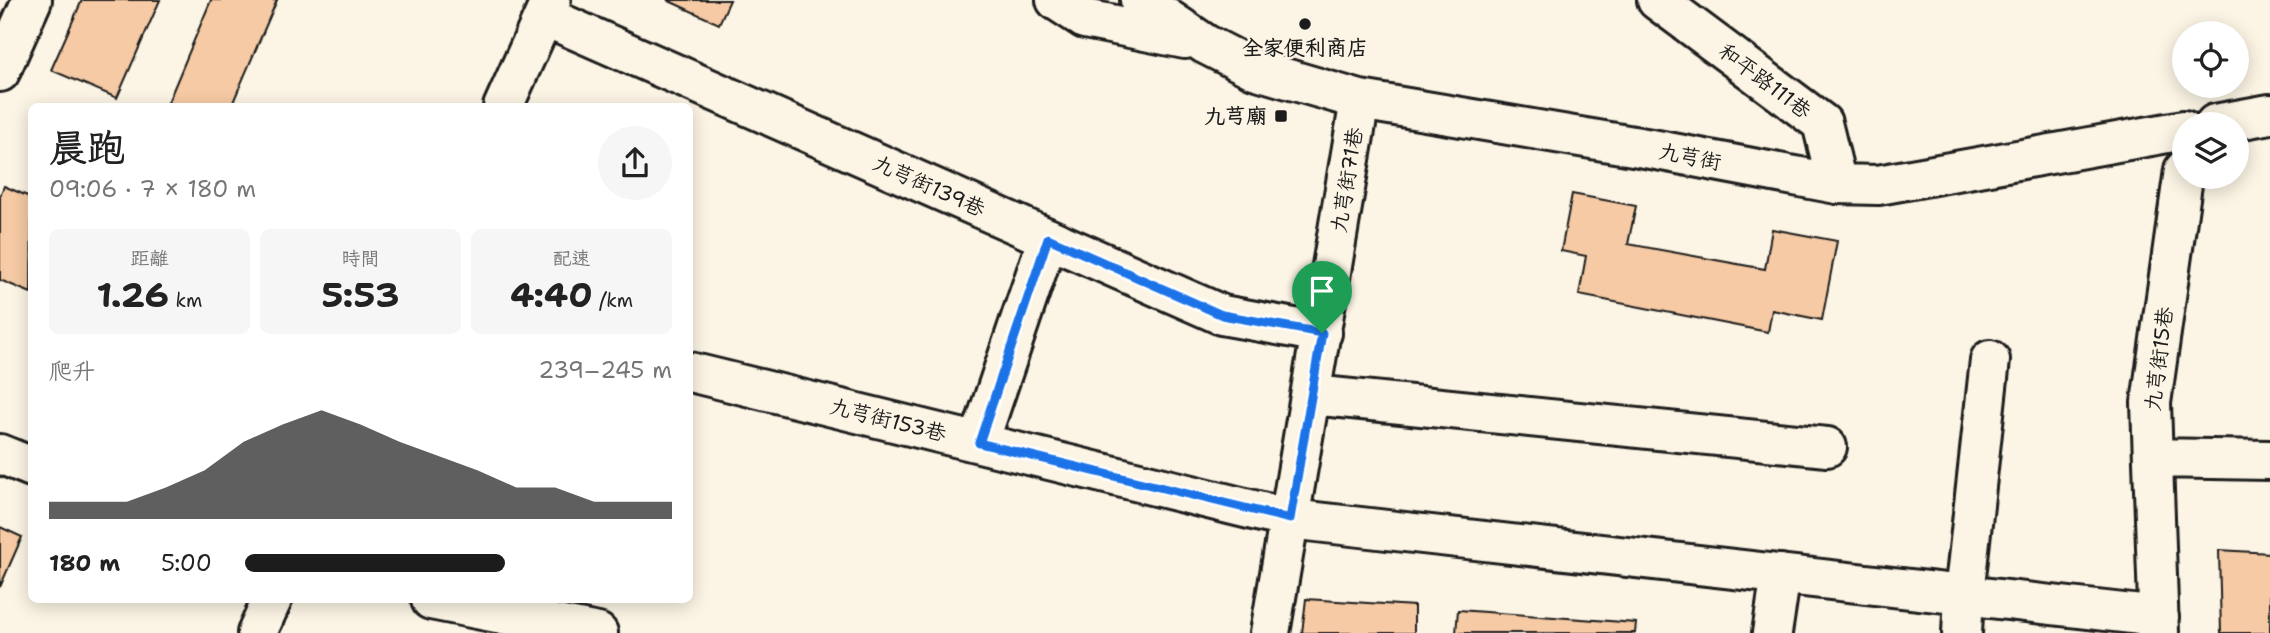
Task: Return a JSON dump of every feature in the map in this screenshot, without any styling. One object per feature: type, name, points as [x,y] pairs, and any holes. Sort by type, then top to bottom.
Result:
[{"type":"street","points":[[0,72],[32,0]]},
{"type":"street","name":"九芎街","points":[[1056,0],[1085,19],[1205,44]]},
{"type":"street","name":"九芎街","points":[[1140,0],[1205,44],[1254,69],[1360,100],[1657,150],[1837,184],[1878,185],[2172,132]]},
{"type":"street","name":"和平路111巷","points":[[1657,0],[1822,124],[1837,184]]},
{"type":"street","points":[[505,103],[548,8]]},
{"type":"street","name":"九芎街139巷","points":[[548,8],[1222,315],[1322,333]]},
{"type":"street","name":"九芎街71巷","points":[[1270,633],[1360,100]]},
{"type":"street","points":[[2249,118],[2270,114]]},
{"type":"street","name":"九芎街15巷","points":[[2159,625],[2151,403],[2181,189]]},
{"type":"street","points":[[979,443],[1048,238]]},
{"type":"street","points":[[1962,633],[1990,360]]},
{"type":"street","name":"九芎街153巷","points":[[693,373],[1290,519],[1964,595],[2159,625]]},
{"type":"street","points":[[1311,395],[1827,447]]},
{"type":"street","points":[[0,454],[28,465]]},
{"type":"street","points":[[2153,458],[2270,460]]},
{"type":"street","points":[[1772,633],[1781,574]]},
{"type":"street","points":[[257,633],[271,603]]},
{"type":"street","points":[[446,603],[598,633]]},
{"type":"building","points":[[82,0],[160,0],[117,98],[51,70]]},
{"type":"building","points":[[211,0],[277,0],[233,103],[168,103]]},
{"type":"building","points":[[667,0],[730,0],[719,24]]},
{"type":"building","points":[[4,186],[28,196],[28,292],[0,280],[0,196]]},
{"type":"building","points":[[1572,194],[1636,206],[1628,244],[1765,269],[1772,229],[1837,241],[1822,320],[1772,310],[1768,332],[1579,295],[1586,256],[1561,251]]},
{"type":"building","points":[[0,527],[22,537],[0,587]]},
{"type":"building","points":[[2219,550],[2270,553],[2270,633],[2221,633]]},
{"type":"building","points":[[1306,599],[1414,606],[1414,633],[1302,633]]},
{"type":"building","points":[[1458,610],[1636,623],[1635,633],[1456,633]]},
{"type":"place","name":"全家便利商店","points":[[1305,24]]},
{"type":"place","name":"九芎廟","points":[[1281,116]]},
{"type":"route","points":[[1048,238],[1222,315],[1322,333],[1290,519],[979,443],[1048,238]]}]
